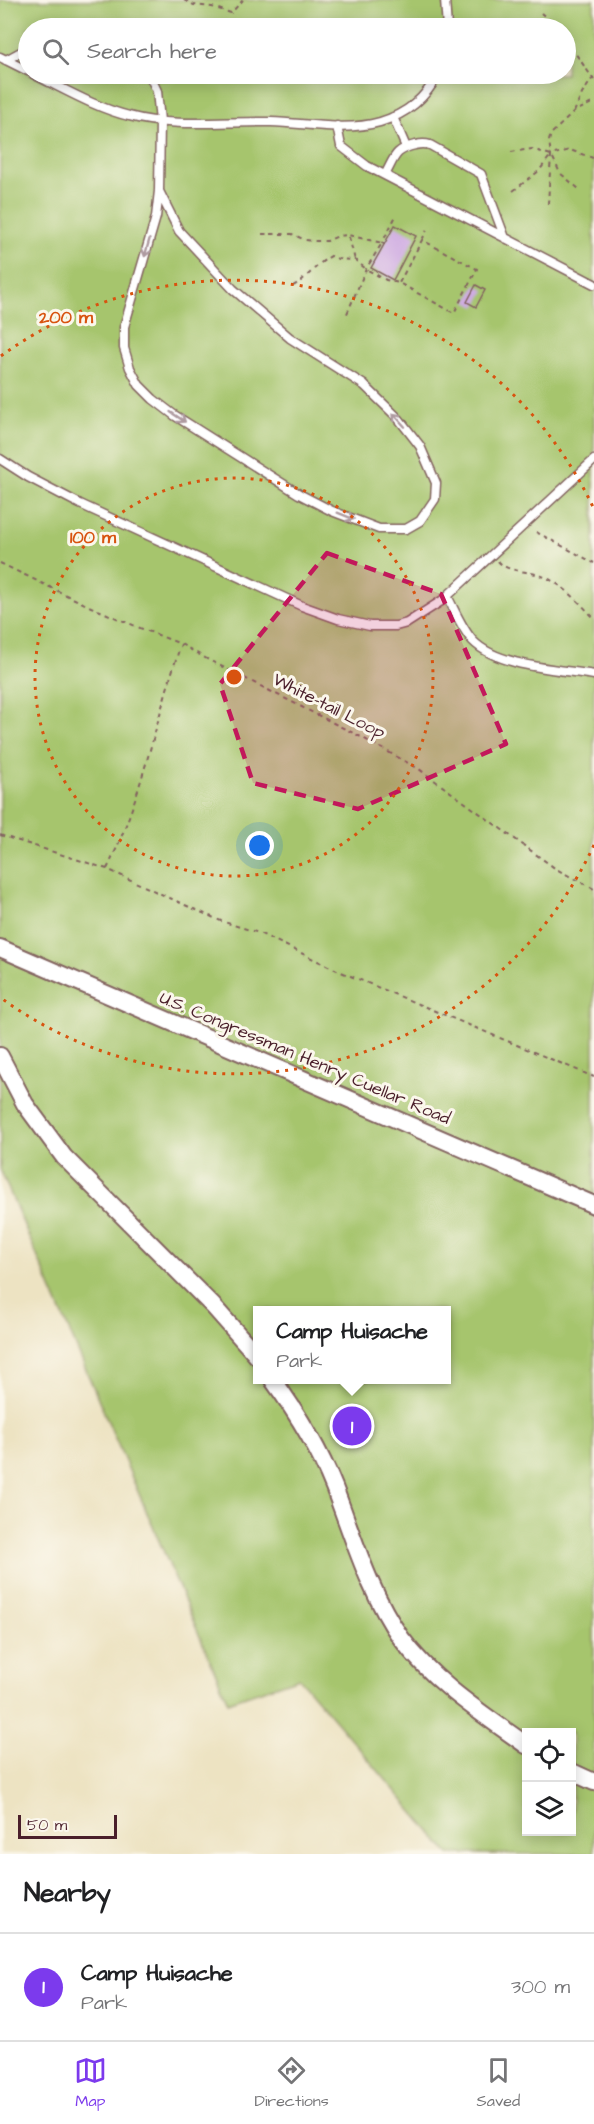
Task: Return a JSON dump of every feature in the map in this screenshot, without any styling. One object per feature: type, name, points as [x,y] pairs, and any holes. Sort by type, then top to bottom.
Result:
[{"type":"street","name":"U.S. Congressman Henry Cuellar Road","points":[[0,948],[594,1205]]},
{"type":"street","points":[[0,1056],[25,1104],[64,1157],[213,1306],[253,1351]]},
{"type":"street","points":[[275,1384],[322,1460],[374,1592],[402,1639],[433,1673],[522,1741]]},
{"type":"street","points":[[576,1774],[594,1782]]},
{"type":"lane","points":[[445,0],[446,18]]},
{"type":"lane","points":[[3,58],[18,52]]},
{"type":"lane","points":[[3,58],[18,66]]},
{"type":"lane","points":[[55,84],[127,116],[160,121],[273,122],[337,126],[368,125],[393,117],[419,101],[432,84]]},
{"type":"lane","points":[[154,84],[157,91],[160,121],[159,190],[156,217],[124,327],[124,348],[130,368],[139,385],[174,415],[299,494],[332,511],[379,529],[406,529],[420,521],[435,499],[436,483],[420,446],[399,419],[364,385],[290,338],[233,289],[179,231],[159,190]]},
{"type":"lane","points":[[393,117],[406,147]]},
{"type":"lane","points":[[337,126],[339,141],[346,151],[385,175],[594,284]]},
{"type":"lane","points":[[385,175],[398,151],[421,144],[430,145],[481,174],[506,238]]},
{"type":"lane","points":[[0,459],[28,477],[80,504],[281,597],[338,619],[370,626],[396,626],[417,618],[447,596],[594,460]]},
{"type":"lane","points":[[447,596],[466,632],[487,652],[524,663],[594,675]]},
{"type":"path","points":[[184,0],[231,13],[243,0]]},
{"type":"path","points":[[540,13],[546,18]]},
{"type":"path","points":[[574,112],[582,94],[593,79],[576,54]]},
{"type":"path","points":[[548,204],[551,134],[574,112],[594,102]]},
{"type":"path","points":[[511,152],[532,149],[551,155],[570,150],[593,158]]},
{"type":"path","points":[[551,155],[560,173],[579,189]]},
{"type":"path","points":[[513,191],[539,171],[551,155]]},
{"type":"path","points":[[346,316],[366,269],[383,244],[397,214]]},
{"type":"path","points":[[399,283],[427,230]]},
{"type":"path","points":[[262,234],[292,234],[304,240],[314,241],[327,241],[348,235],[383,244]]},
{"type":"path","points":[[348,235],[355,260],[366,269],[386,280],[399,283],[454,313],[477,269],[422,240]]},
{"type":"path","points":[[293,286],[303,281],[331,256],[338,259],[355,260]]},
{"type":"path","points":[[405,258],[411,260]]},
{"type":"path","points":[[536,532],[594,563]]},
{"type":"path","points":[[497,560],[503,567],[542,576],[559,585],[573,595],[593,617]]},
{"type":"path","name":"White-tail Loop","points":[[0,563],[91,607],[182,644],[363,738],[419,769],[548,863],[594,889]]},
{"type":"path","points":[[107,868],[128,818],[167,686],[182,644]]},
{"type":"path","points":[[0,835],[107,868],[212,917],[259,933],[341,972],[594,1077]]},
{"type":"highlighted area","points":[[327,553],[441,594],[506,744],[358,809],[253,783],[220,684]]},
{"type":"green space","points":[[0,0],[594,0],[594,1854],[449,1854],[299,1678],[228,1702],[0,1169]]},
{"type":"building","points":[[395,225],[416,236],[393,280],[371,268]]},
{"type":"building","points":[[476,285],[485,290],[476,307],[467,302]]},
{"type":"place","name":"Camp Huisache","points":[[352,1426]]}]
